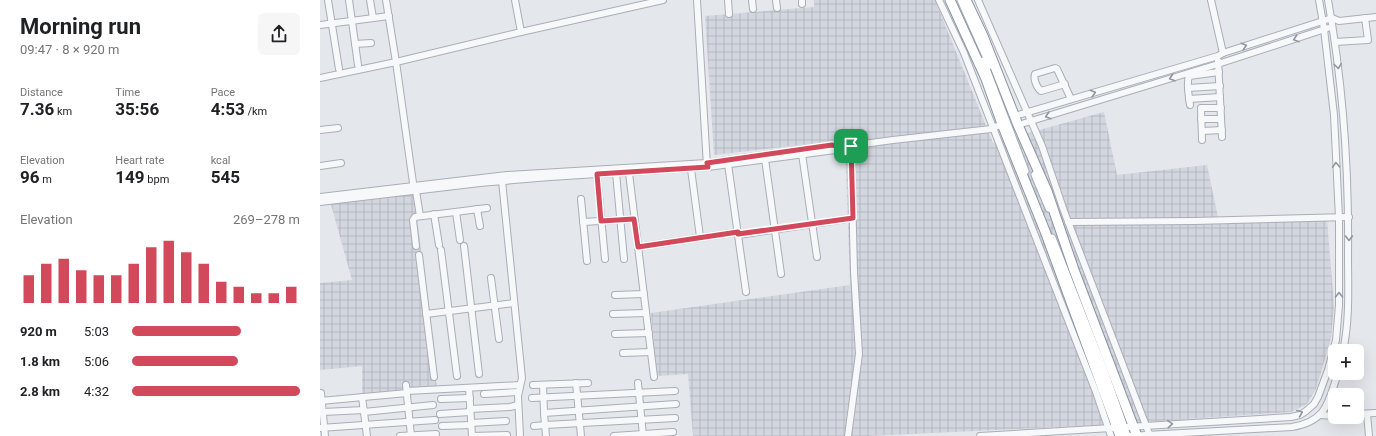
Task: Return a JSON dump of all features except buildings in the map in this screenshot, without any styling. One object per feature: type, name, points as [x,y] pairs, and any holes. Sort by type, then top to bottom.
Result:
[{"type":"highway","points":[[950,0],[986,79],[1044,231],[1129,432]]},
{"type":"highway","points":[[966,0],[983,36],[1047,191],[1129,432]]},
{"type":"main road","points":[[956,0],[991,79],[1031,188],[1129,432]]},
{"type":"main road","points":[[961,0],[995,77],[1054,222],[1129,432],[1127,436]]},
{"type":"street","points":[[328,0],[338,69]]},
{"type":"street","points":[[349,0],[358,65]]},
{"type":"street","points":[[370,0],[373,18]]},
{"type":"street","points":[[386,0],[414,189],[420,216]]},
{"type":"street","points":[[515,0],[521,32]]},
{"type":"street","points":[[320,78],[396,62],[663,0]]},
{"type":"street","points":[[697,0],[707,165]]},
{"type":"street","points":[[728,0],[729,14]]},
{"type":"street","points":[[752,0],[753,9]]},
{"type":"street","points":[[776,0],[777,8]]},
{"type":"street","points":[[939,0],[958,39],[1096,392],[1111,436]]},
{"type":"street","points":[[978,0],[1051,170],[1068,222],[1149,435]]},
{"type":"street","points":[[1211,0],[1221,54],[1218,64],[1222,137]]},
{"type":"street","points":[[1129,432],[1146,426],[1291,417],[1300,415],[1306,411],[1314,404],[1318,397],[1336,340],[1339,305],[1339,218],[1334,115],[1324,29],[1319,0]]},
{"type":"street","points":[[1328,0],[1332,18],[1344,115],[1349,217],[1348,305],[1345,344]]},
{"type":"street","points":[[320,25],[389,16]]},
{"type":"street","points":[[1017,120],[1027,112],[1221,54],[1332,18],[1339,21],[1376,17]]},
{"type":"street","points":[[1335,42],[1368,40],[1365,18]]},
{"type":"street","points":[[1017,120],[1031,121],[1218,64],[1333,26],[1339,21]]},
{"type":"street","points":[[355,44],[371,43]]},
{"type":"street","points":[[1064,84],[1041,91],[1039,90],[1034,76],[1035,74],[1055,68],[1057,69],[1064,84],[1071,99]]},
{"type":"street","points":[[1219,72],[1189,76],[1188,88],[1190,102],[1220,97]]},
{"type":"street","points":[[1117,86],[1120,94]]},
{"type":"street","points":[[1188,88],[1220,86]]},
{"type":"street","points":[[1331,91],[1341,90]]},
{"type":"street","points":[[1202,140],[1201,108],[1221,108]]},
{"type":"street","points":[[1201,119],[1221,119]]},
{"type":"street","points":[[320,197],[597,174],[691,169],[707,165],[832,145],[841,147],[851,146],[993,128],[1002,124]]},
{"type":"street","points":[[320,130],[338,128]]},
{"type":"street","points":[[1202,131],[1222,130]]},
{"type":"street","points":[[848,436],[859,354],[854,272],[851,146]]},
{"type":"street","points":[[320,202],[507,175],[728,164],[835,150],[841,147]]},
{"type":"street","points":[[802,154],[817,256]]},
{"type":"street","points":[[765,159],[781,274]]},
{"type":"street","points":[[320,166],[341,163]]},
{"type":"street","points":[[728,164],[746,292]]},
{"type":"street","points":[[691,169],[700,237]]},
{"type":"street","points":[[629,172],[654,377]]},
{"type":"street","points":[[616,173],[624,259]]},
{"type":"street","points":[[597,174],[605,259]]},
{"type":"street","points":[[502,182],[522,378],[518,392],[520,436]]},
{"type":"street","points":[[581,199],[587,261]]},
{"type":"street","points":[[416,246],[413,220],[415,217],[487,208]]},
{"type":"street","points":[[478,209],[480,226]]},
{"type":"street","points":[[456,212],[462,243],[479,374]]},
{"type":"street","points":[[434,214],[440,247],[457,376]]},
{"type":"street","points":[[1068,222],[1210,221],[1349,217]]},
{"type":"street","points":[[638,247],[700,237],[775,229],[853,218]]},
{"type":"street","points":[[583,222],[634,219]]},
{"type":"street","points":[[419,255],[434,377]]},
{"type":"street","points":[[491,278],[499,339]]},
{"type":"street","points":[[615,295],[644,294]]},
{"type":"street","points":[[426,314],[514,303]]},
{"type":"street","points":[[613,314],[646,313]]},
{"type":"street","points":[[615,334],[649,333]]},
{"type":"street","points":[[623,353],[651,352]]},
{"type":"street","points":[[980,436],[1108,428],[1149,435],[1292,427],[1309,422],[1320,415],[1329,399],[1336,380]]},
{"type":"street","points":[[576,383],[580,436]]},
{"type":"street","points":[[533,385],[588,383]]},
{"type":"street","points":[[638,383],[643,435]]},
{"type":"street","points":[[321,401],[362,397],[407,390],[520,385]]},
{"type":"street","points":[[543,385],[546,436]]},
{"type":"street","points":[[469,388],[472,436],[507,435]]},
{"type":"street","points":[[407,390],[411,436]]},
{"type":"street","points":[[532,398],[675,391]]},
{"type":"street","points":[[484,394],[518,392]]},
{"type":"street","points":[[321,393],[322,428],[325,436]]},
{"type":"street","points":[[362,397],[367,436]]},
{"type":"street","points":[[441,399],[470,398]]},
{"type":"street","points":[[544,413],[676,404]]},
{"type":"street","points":[[322,414],[433,405]]},
{"type":"street","points":[[440,414],[518,405]]},
{"type":"street","points":[[1369,436],[1367,414],[1376,413]]},
{"type":"street","points":[[1320,415],[1328,416]]},
{"type":"street","points":[[534,426],[675,418]]},
{"type":"street","points":[[322,428],[436,420]]},
{"type":"street","points":[[442,426],[506,421]]},
{"type":"street","points":[[1208,422],[1209,431]]},
{"type":"street","points":[[614,436],[673,432]]},
{"type":"street","points":[[400,436],[436,434]]},
{"type":"shaded area","points":[[814,0],[935,0],[993,143],[1104,112],[1117,175],[1207,165],[1219,222],[1327,219],[1334,306],[1331,338],[1316,389],[1307,404],[1291,412],[1102,425],[868,436],[693,436],[688,374],[657,376],[651,313],[850,285],[845,140],[714,155],[705,16],[814,7]]},
{"type":"shaded area","points":[[414,191],[437,389],[362,397],[362,366],[320,370],[320,283],[352,280],[330,201]]},
{"type":"route","points":[[832,145],[841,147],[851,146],[853,218],[738,234],[738,232],[638,247],[634,219],[601,221],[597,174],[708,167],[707,163],[832,145]]}]
